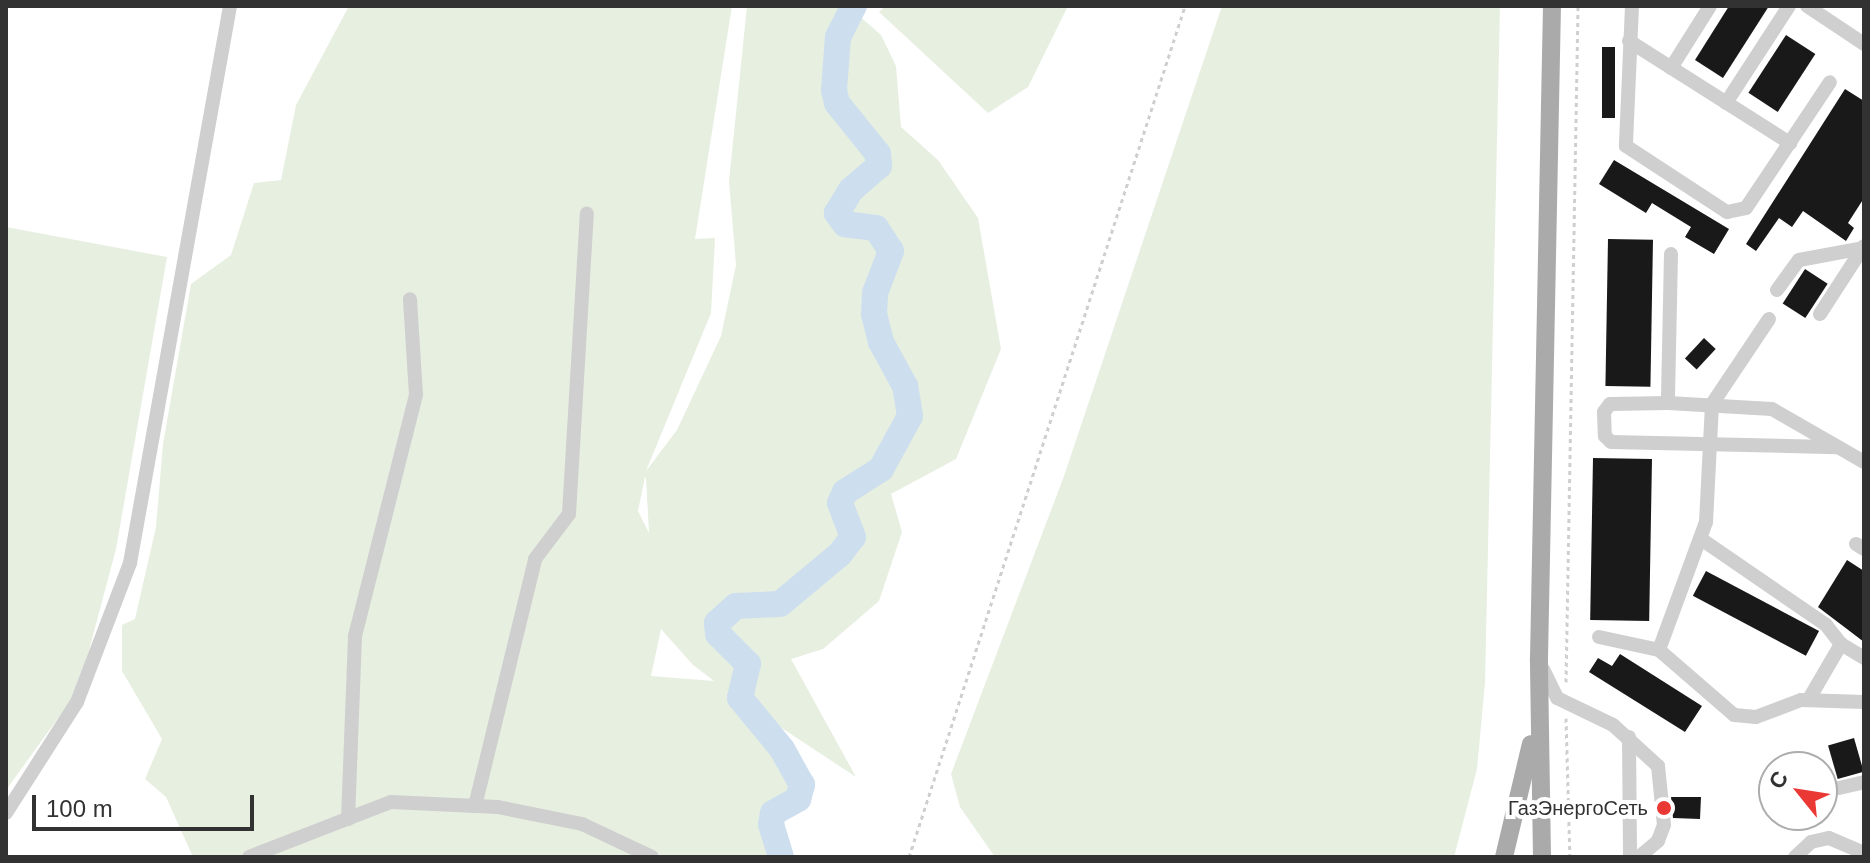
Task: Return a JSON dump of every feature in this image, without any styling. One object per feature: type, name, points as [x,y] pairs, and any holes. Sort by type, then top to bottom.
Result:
[{"type":"main road","points":[[1542,857],[1539,658],[1552,6]]},
{"type":"main road","points":[[1504,857],[1530,758],[1539,658]]},
{"type":"street","points":[[6,813],[77,702],[130,563],[230,6]]},
{"type":"street","points":[[1632,6],[1624,131],[1632,154],[1734,214],[1746,208],[1830,82]]},
{"type":"street","points":[[1671,68],[1710,6]]},
{"type":"street","points":[[1726,103],[1788,6]]},
{"type":"street","points":[[1807,6],[1864,44]]},
{"type":"street","points":[[1629,41],[1790,143]]},
{"type":"street","points":[[475,806],[535,559],[569,514],[587,214]]},
{"type":"street","points":[[1777,290],[1799,260],[1863,247]]},
{"type":"street","points":[[1820,314],[1863,247]]},
{"type":"street","points":[[1668,403],[1671,254]]},
{"type":"street","points":[[348,819],[355,636],[416,395],[410,299]]},
{"type":"street","points":[[1659,650],[1701,539],[1712,444],[1712,404],[1769,319]]},
{"type":"street","points":[[1838,447],[1611,442],[1605,436],[1604,412],[1610,404],[1712,404],[1772,409],[1838,447],[1864,462]]},
{"type":"street","points":[[1701,539],[1826,625],[1841,644],[1864,658]]},
{"type":"street","points":[[1599,637],[1659,650],[1734,715],[1756,717],[1809,699],[1864,702]]},
{"type":"street","points":[[1809,699],[1841,644]]},
{"type":"street","points":[[1539,658],[1549,687],[1565,704],[1629,737],[1651,755],[1664,780],[1662,834],[1639,857]]},
{"type":"street","points":[[1629,737],[1630,857]]},
{"type":"street","points":[[1839,788],[1864,782]]},
{"type":"street","points":[[249,857],[391,802],[475,806],[582,824],[652,857]]},
{"type":"street","points":[[1795,857],[1811,842],[1829,838],[1864,853]]},
{"type":"path","points":[[909,857],[1185,6]]},
{"type":"path","points":[[1570,857],[1565,704],[1578,6]]},
{"type":"shaded area","points":[[349,6],[732,6],[695,239],[715,238],[711,313],[646,471],[677,430],[721,336],[736,265],[729,181],[747,6],[848,6],[881,35],[896,66],[901,127],[938,160],[978,218],[1001,349],[956,459],[891,494],[902,532],[879,601],[823,649],[791,659],[856,777],[733,696],[794,787],[769,810],[764,822],[771,853],[764,857],[193,857],[166,797],[145,779],[162,739],[122,671],[122,625],[135,619],[156,527],[163,444],[191,284],[231,255],[254,183],[281,180],[296,105]],"holes":[[[646,478],[649,533],[638,511]],[[661,629],[693,665],[714,681],[651,676]]]},
{"type":"shaded area","points":[[886,6],[1068,6],[1028,87],[988,113],[879,12]]},
{"type":"shaded area","points":[[1222,6],[1500,6],[1485,683],[1477,769],[1454,857],[995,857],[960,807],[951,774],[1064,476]]},
{"type":"shaded area","points":[[6,227],[167,257],[116,549],[88,654],[69,703],[6,790]]},
{"type":"building","points":[[1729,6],[1769,6],[1723,78],[1695,60]]},
{"type":"building","points":[[1786,35],[1815,54],[1778,112],[1748,93]]},
{"type":"building","points":[[1602,47],[1615,47],[1615,118],[1602,118]]},
{"type":"building","points":[[1845,89],[1864,101],[1864,198],[1848,223],[1854,228],[1846,241],[1803,211],[1792,227],[1779,218],[1756,251],[1746,244]]},
{"type":"building","points":[[1614,160],[1729,229],[1714,254],[1685,237],[1691,227],[1652,203],[1646,213],[1599,184]]},
{"type":"building","points":[[1608,239],[1653,240],[1650,387],[1605,386]]},
{"type":"building","points":[[1805,269],[1828,284],[1805,318],[1783,303]]},
{"type":"building","points":[[1704,338],[1716,349],[1697,369],[1685,358]]},
{"type":"building","points":[[1593,458],[1652,459],[1649,621],[1590,620]]},
{"type":"building","points":[[1847,560],[1864,571],[1864,642],[1818,607]]},
{"type":"building","points":[[1706,571],[1819,631],[1806,656],[1693,596]]},
{"type":"building","points":[[1620,654],[1702,706],[1685,732],[1589,672],[1598,658],[1612,666]]},
{"type":"building","points":[[1854,738],[1864,772],[1838,779],[1838,751],[1830,751],[1828,745]]},
{"type":"building","points":[[1671,797],[1701,797],[1700,819],[1673,818]]},
{"type":"waterway","points":[[781,857],[771,824],[773,813],[798,799],[802,785],[782,749],[740,698],[748,664],[718,634],[717,623],[736,606],[780,604],[840,554],[853,537],[840,503],[845,492],[881,469],[910,416],[905,386],[881,342],[874,314],[875,293],[891,251],[876,228],[845,224],[837,213],[851,190],[879,166],[878,154],[837,103],[834,90],[838,37],[854,6]]},
{"type":"place","name":"ГазЭнергоСеть","points":[[1664,808]]}]
